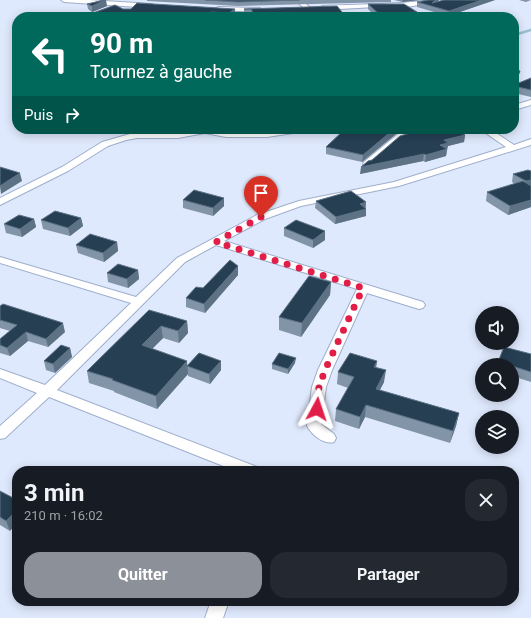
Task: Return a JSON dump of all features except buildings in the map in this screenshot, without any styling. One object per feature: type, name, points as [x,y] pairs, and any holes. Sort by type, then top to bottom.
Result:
[{"type":"street","points":[[64,0],[156,6]]},
{"type":"street","points":[[297,0],[309,9]]},
{"type":"street","points":[[301,9],[376,5],[402,6],[442,0]]},
{"type":"street","points":[[99,12],[124,4]]},
{"type":"street","points":[[210,8],[270,10]]},
{"type":"street","points":[[519,106],[531,102]]},
{"type":"street","points":[[0,202],[65,169],[106,144],[132,134]]},
{"type":"street","points":[[164,134],[185,134]]},
{"type":"street","points":[[226,134],[267,134]]},
{"type":"street","points":[[367,164],[402,134]]},
{"type":"street","points":[[492,134],[513,148]]},
{"type":"street","points":[[0,434],[47,391],[181,260],[261,217],[293,206],[396,184],[529,144]]},
{"type":"street","points":[[216,242],[419,305]]},
{"type":"street","points":[[0,260],[138,301]]},
{"type":"street","points":[[328,438],[314,426],[319,387],[325,370],[363,288]]},
{"type":"street","points":[[0,373],[239,466]]},
{"type":"street","points":[[214,618],[218,606]]},
{"type":"waterway","points":[[519,34],[531,30]]},
{"type":"route","points":[[261,217],[216,242],[363,288],[325,370],[319,387],[317,409]]}]
